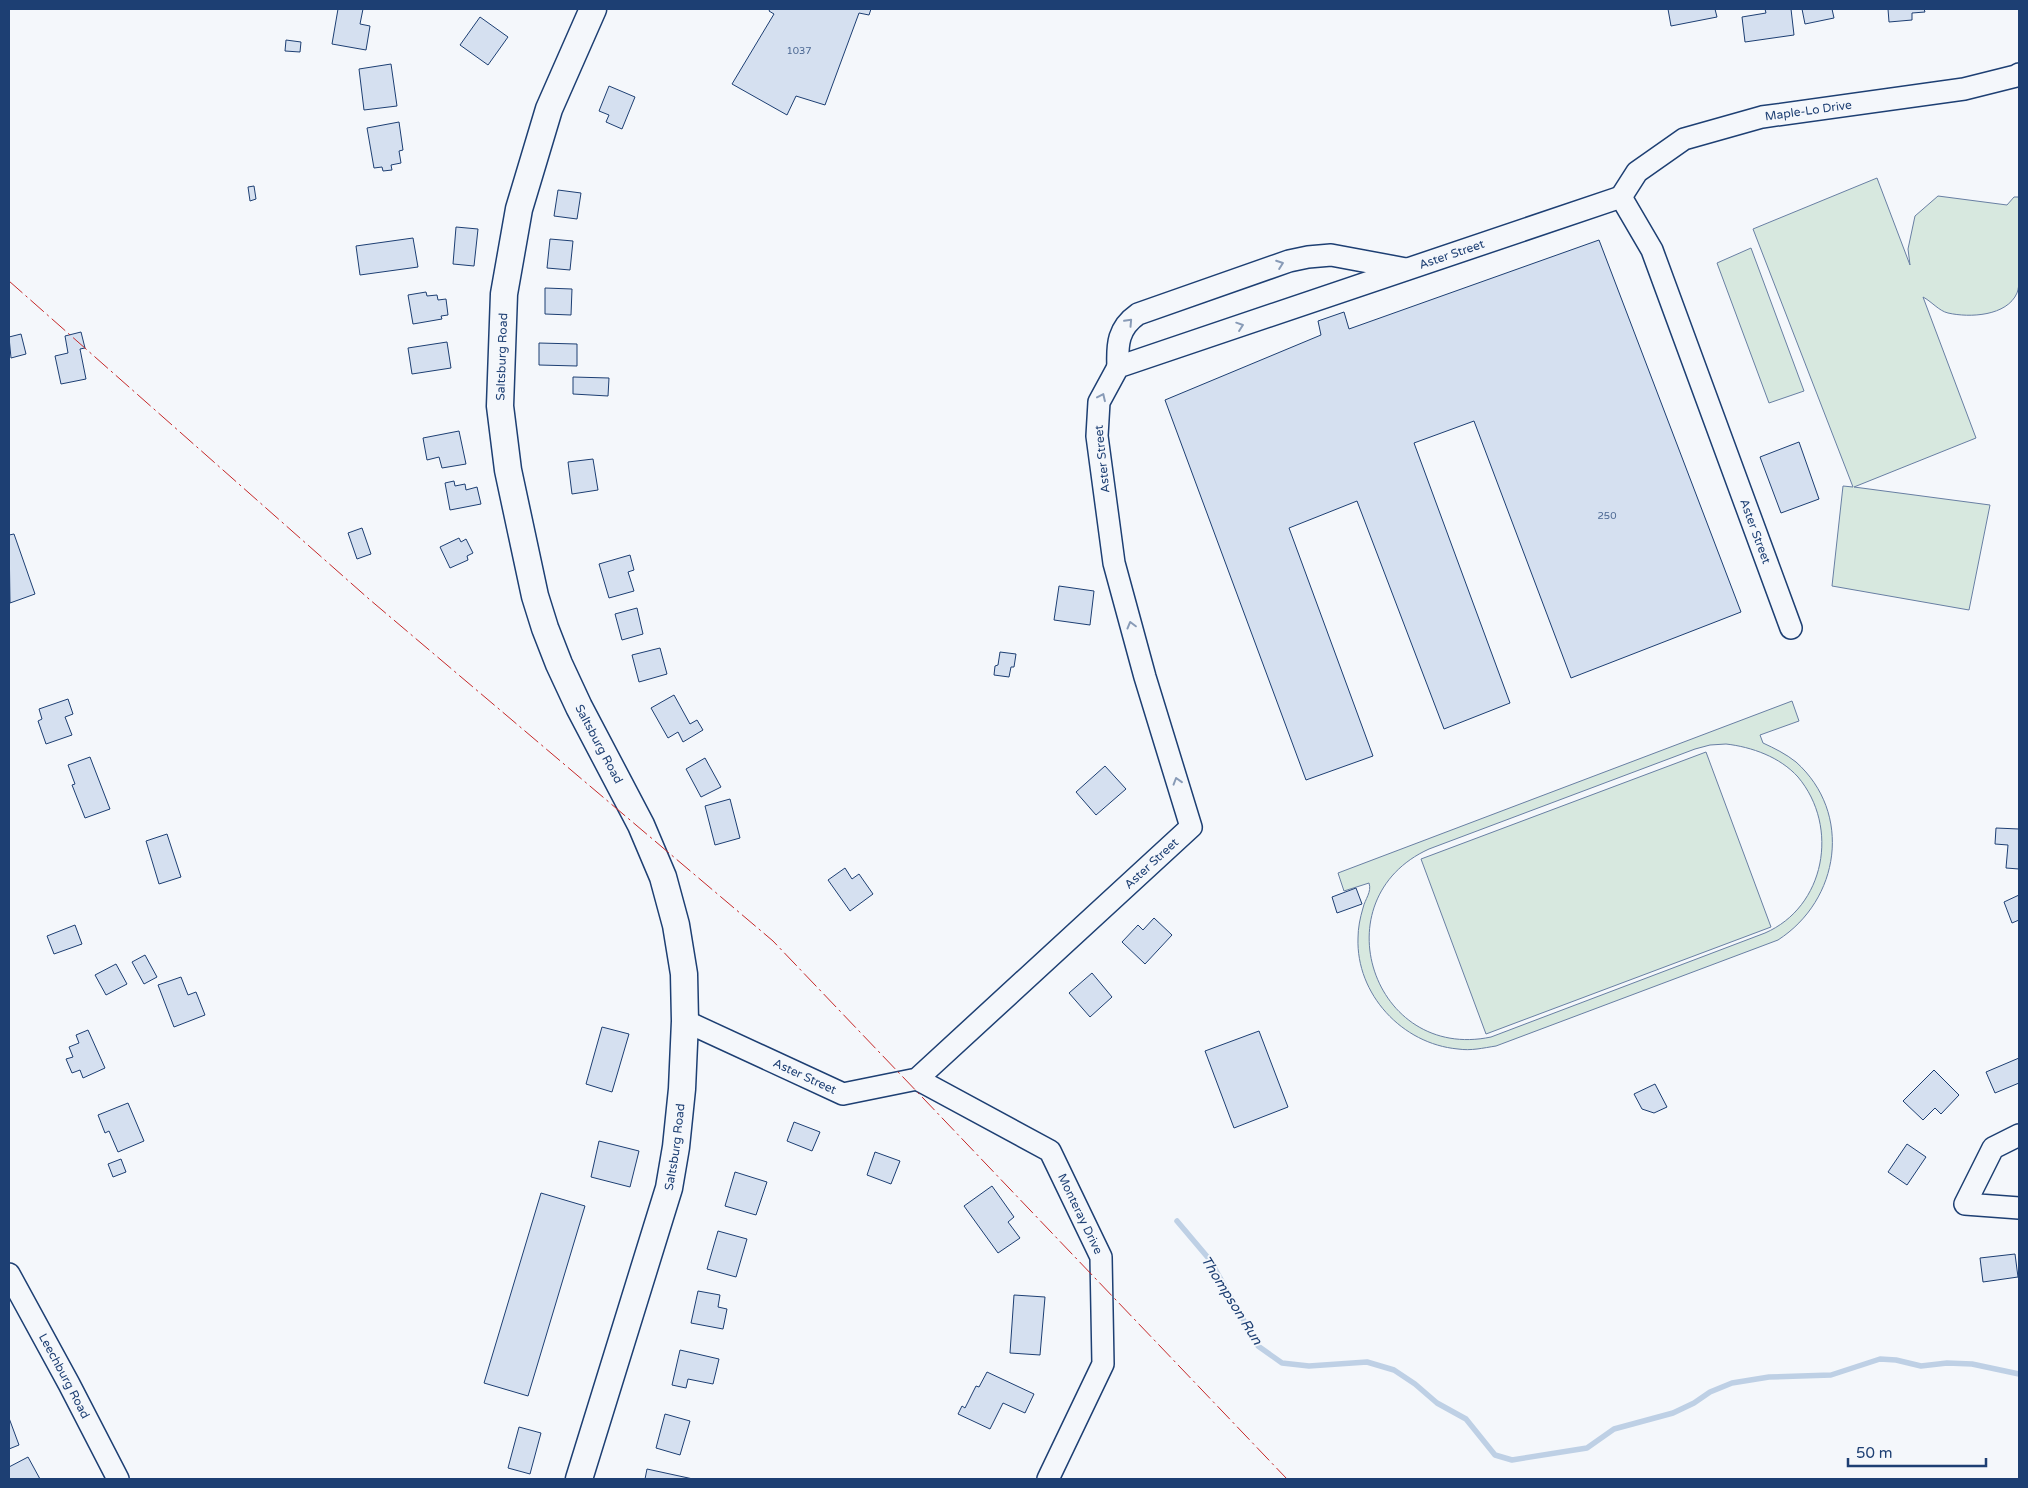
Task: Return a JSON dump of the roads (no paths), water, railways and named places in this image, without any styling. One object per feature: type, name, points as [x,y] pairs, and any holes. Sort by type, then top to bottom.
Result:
[{"type":"main road","name":"Saltsburg Road","points":[[579,1479],[669,1188],[676,1147],[682,1089],[685,1021],[684,974],[676,925],[663,877],[641,825],[558,664],[535,596],[508,470],[500,406],[504,294],[519,209],[549,109],[593,9]]},
{"type":"street","name":"Maple-Lo Drive","points":[[1621,197],[1637,172],[1684,139],[1762,117],[1964,89],[2019,74]]},
{"type":"street","name":"Aster Street","points":[[685,1021],[844,1094],[917,1079],[1191,827],[1145,677],[1114,563],[1097,436],[1099,402],[1118,367],[1621,197],[1652,250],[1791,628]]},
{"type":"street","points":[[1118,367],[1117,348],[1121,333],[1127,322],[1138,314],[1289,261],[1331,255],[1407,269]]},
{"type":"street","name":"Monteray Drive","points":[[917,1079],[1050,1151],[1101,1257],[1103,1364],[1048,1479]]},
{"type":"street","points":[[2019,1135],[1993,1148],[1965,1204],[2019,1208]]},
{"type":"street","name":"Leechburg Road","points":[[9,1274],[118,1479]]},
{"type":"waterway","name":"Thompson Run","points":[[1177,1221],[1210,1260],[1258,1346],[1282,1363],[1309,1366],[1367,1362],[1394,1370],[1415,1384],[1437,1403],[1466,1419],[1495,1455],[1512,1460],[1587,1448],[1614,1429],[1673,1413],[1694,1403],[1710,1392],[1732,1383],[1769,1377],[1831,1375],[1880,1359],[1896,1360],[1921,1366],[1947,1363],[1972,1364],[2019,1374]]}]
